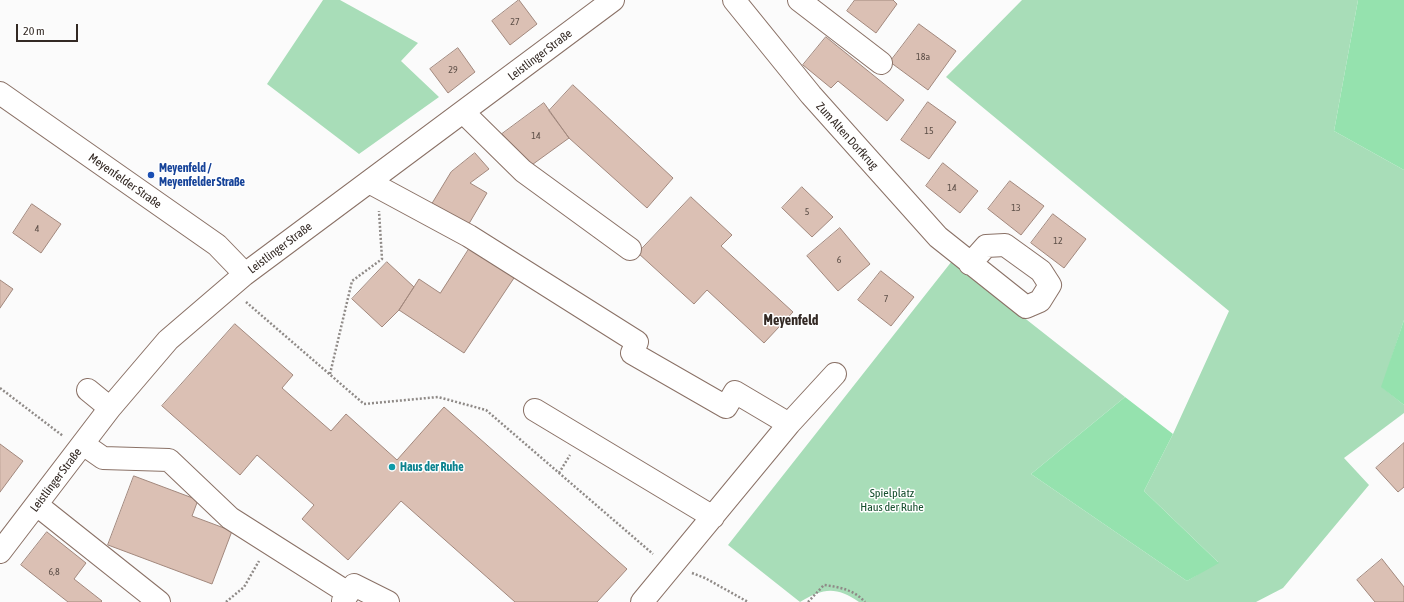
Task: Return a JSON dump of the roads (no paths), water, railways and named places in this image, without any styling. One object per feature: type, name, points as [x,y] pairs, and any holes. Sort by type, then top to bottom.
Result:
[{"type":"street","name":"Leistlinger Straße","points":[[0,552],[38,505],[76,442],[110,408],[168,340],[237,280],[373,184],[463,112],[613,0]]},
{"type":"street","name":"Zum Alten Dorfkrug","points":[[734,0],[811,95],[938,237],[970,264]]},
{"type":"street","points":[[799,0],[881,63]]},
{"type":"street","name":"Meyenfelder Straße","points":[[0,93],[217,245],[237,280]]},
{"type":"street","points":[[463,112],[523,171],[630,249]]},
{"type":"street","points":[[373,184],[469,236],[637,342],[632,353],[679,382],[726,407],[735,392],[788,424]]},
{"type":"street","points":[[642,602],[788,424],[835,374]]},
{"type":"street","points":[[88,390],[110,408]]},
{"type":"street","points":[[535,410],[713,517]]},
{"type":"street","points":[[76,442],[103,458],[169,460],[230,518],[270,543],[345,598],[354,586],[388,602]]},
{"type":"street","points":[[38,505],[159,602]]},
{"type":"place","name":"Meyenfeld / Meyenfelder Straße","points":[[151,175]]},
{"type":"place","name":"Haus der Ruhe","points":[[392,467]]},
{"type":"district","name":"Meyenfeld","points":[[791,321]]},
{"type":"park label","name":"Spielplatz Haus der Ruhe","points":[[892,500]]}]
